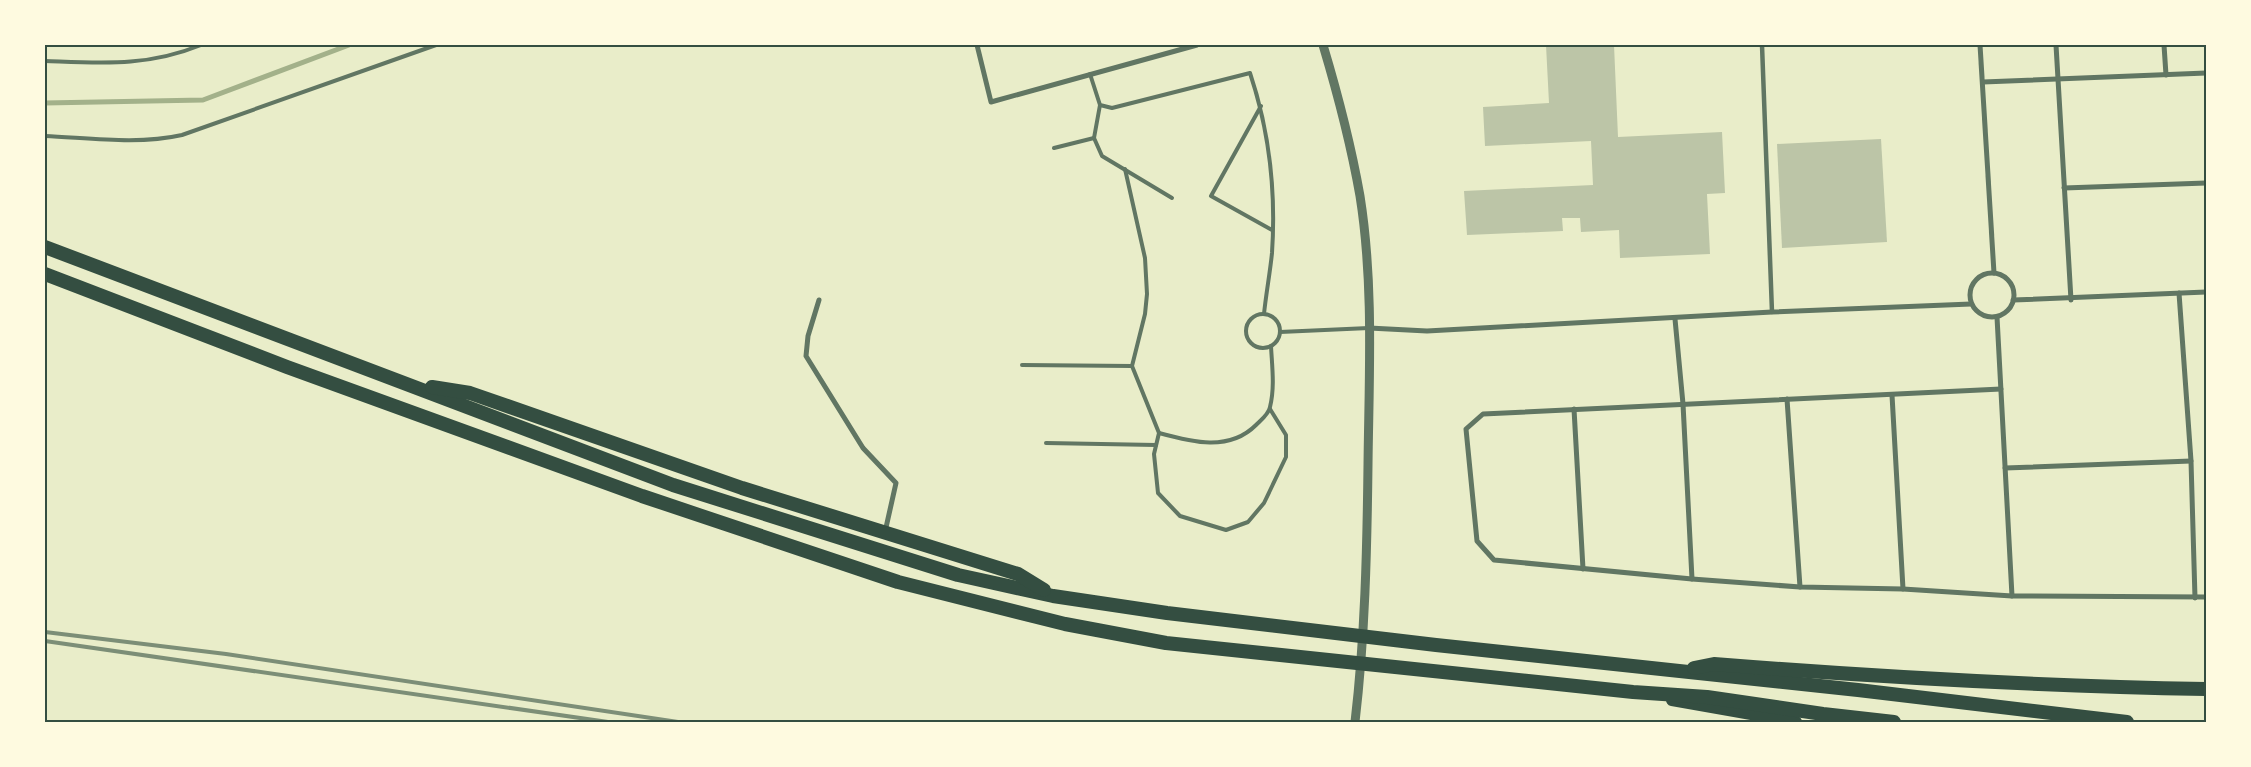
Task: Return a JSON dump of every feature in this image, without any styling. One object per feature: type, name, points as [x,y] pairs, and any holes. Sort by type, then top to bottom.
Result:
[{"type":"highway","points":[[45,247],[673,485],[958,575],[1053,596],[1167,613],[2127,722]]},
{"type":"highway","points":[[45,274],[287,367],[614,486],[898,582],[1066,624],[1166,643],[1633,692],[1707,697],[1822,714],[1894,722]]},
{"type":"highway","points":[[406,384],[470,393],[742,488],[1018,574],[1053,596]]},
{"type":"highway","points":[[1676,671],[1714,664],[1901,678],[2206,689]]},
{"type":"main road","points":[[1633,692],[1796,722]]},
{"type":"street","points":[[976,45],[992,102],[1198,45]]},
{"type":"street","points":[[1323,45],[1349,142],[1360,197],[1365,245],[1369,328],[1366,563],[1359,683],[1354,722]]},
{"type":"street","points":[[1762,45],[1772,312]]},
{"type":"street","points":[[1980,45],[1994,273]]},
{"type":"street","points":[[2056,45],[2071,300]]},
{"type":"street","points":[[2164,45],[2166,75]]},
{"type":"street","points":[[1983,82],[2206,73]]},
{"type":"street","points":[[2064,188],[2206,183]]},
{"type":"street","points":[[1994,273],[2000,274],[2011,283],[2013,300],[2009,309],[1997,316],[1982,315],[1971,304],[1971,288],[1980,277],[1994,273]]},
{"type":"street","points":[[2013,300],[2071,300],[2206,292]]},
{"type":"street","points":[[2179,293],[2191,461],[2195,598]]},
{"type":"street","points":[[819,300],[808,336],[806,356],[863,448],[896,483],[884,532]]},
{"type":"street","points":[[1369,328],[1427,331],[1675,319],[1772,312],[1971,304]]},
{"type":"street","points":[[1997,316],[2012,596]]},
{"type":"street","points":[[1675,319],[1683,404],[1692,579]]},
{"type":"street","points":[[2001,389],[1483,414],[1466,429],[1477,541],[1494,560],[1692,579],[1800,587],[1903,588],[2012,596],[2206,597]]},
{"type":"street","points":[[1892,395],[1903,588]]},
{"type":"street","points":[[1787,400],[1800,587]]},
{"type":"street","points":[[1574,410],[1583,569]]},
{"type":"street","points":[[2005,468],[2191,461]]},
{"type":"lane","points":[[45,62],[140,62],[161,58],[201,45]]},
{"type":"lane","points":[[45,136],[161,140],[182,135],[436,45]]},
{"type":"lane","points":[[1100,105],[1112,108],[1250,73],[1261,106],[1273,203],[1272,254],[1264,314]]},
{"type":"lane","points":[[1090,74],[1100,105],[1094,138],[1102,156],[1172,198]]},
{"type":"lane","points":[[1261,106],[1210,196],[1272,230]]},
{"type":"lane","points":[[1054,148],[1094,138]]},
{"type":"lane","points":[[1125,170],[1141,240],[1147,294],[1145,314],[1132,366],[1159,433],[1156,445],[1155,471],[1158,493],[1180,516],[1226,530],[1248,522],[1259,509],[1286,457],[1286,435],[1270,410]]},
{"type":"lane","points":[[1264,314],[1274,317],[1280,327],[1280,332],[1279,338],[1271,346],[1260,348],[1255,345],[1246,332],[1249,321],[1253,317],[1264,314]]},
{"type":"lane","points":[[1280,332],[1369,328]]},
{"type":"lane","points":[[1159,433],[1190,442],[1221,443],[1246,435],[1270,410],[1273,383],[1271,346]]},
{"type":"lane","points":[[1022,365],[1132,366]]},
{"type":"lane","points":[[1046,443],[1156,445]]},
{"type":"building","points":[[1546,45],[1614,45],[1618,137],[1722,132],[1725,193],[1707,194],[1710,254],[1620,258],[1619,230],[1581,232],[1580,218],[1562,218],[1563,231],[1467,235],[1464,191],[1593,185],[1591,141],[1485,146],[1483,107],[1549,103]]},
{"type":"building","points":[[1881,139],[1887,242],[1782,248],[1777,144]]},
{"type":"waterway","points":[[45,103],[203,100],[349,45]]},
{"type":"railway","points":[[45,632],[226,654],[678,722]]},
{"type":"railway","points":[[45,641],[608,722]]}]
